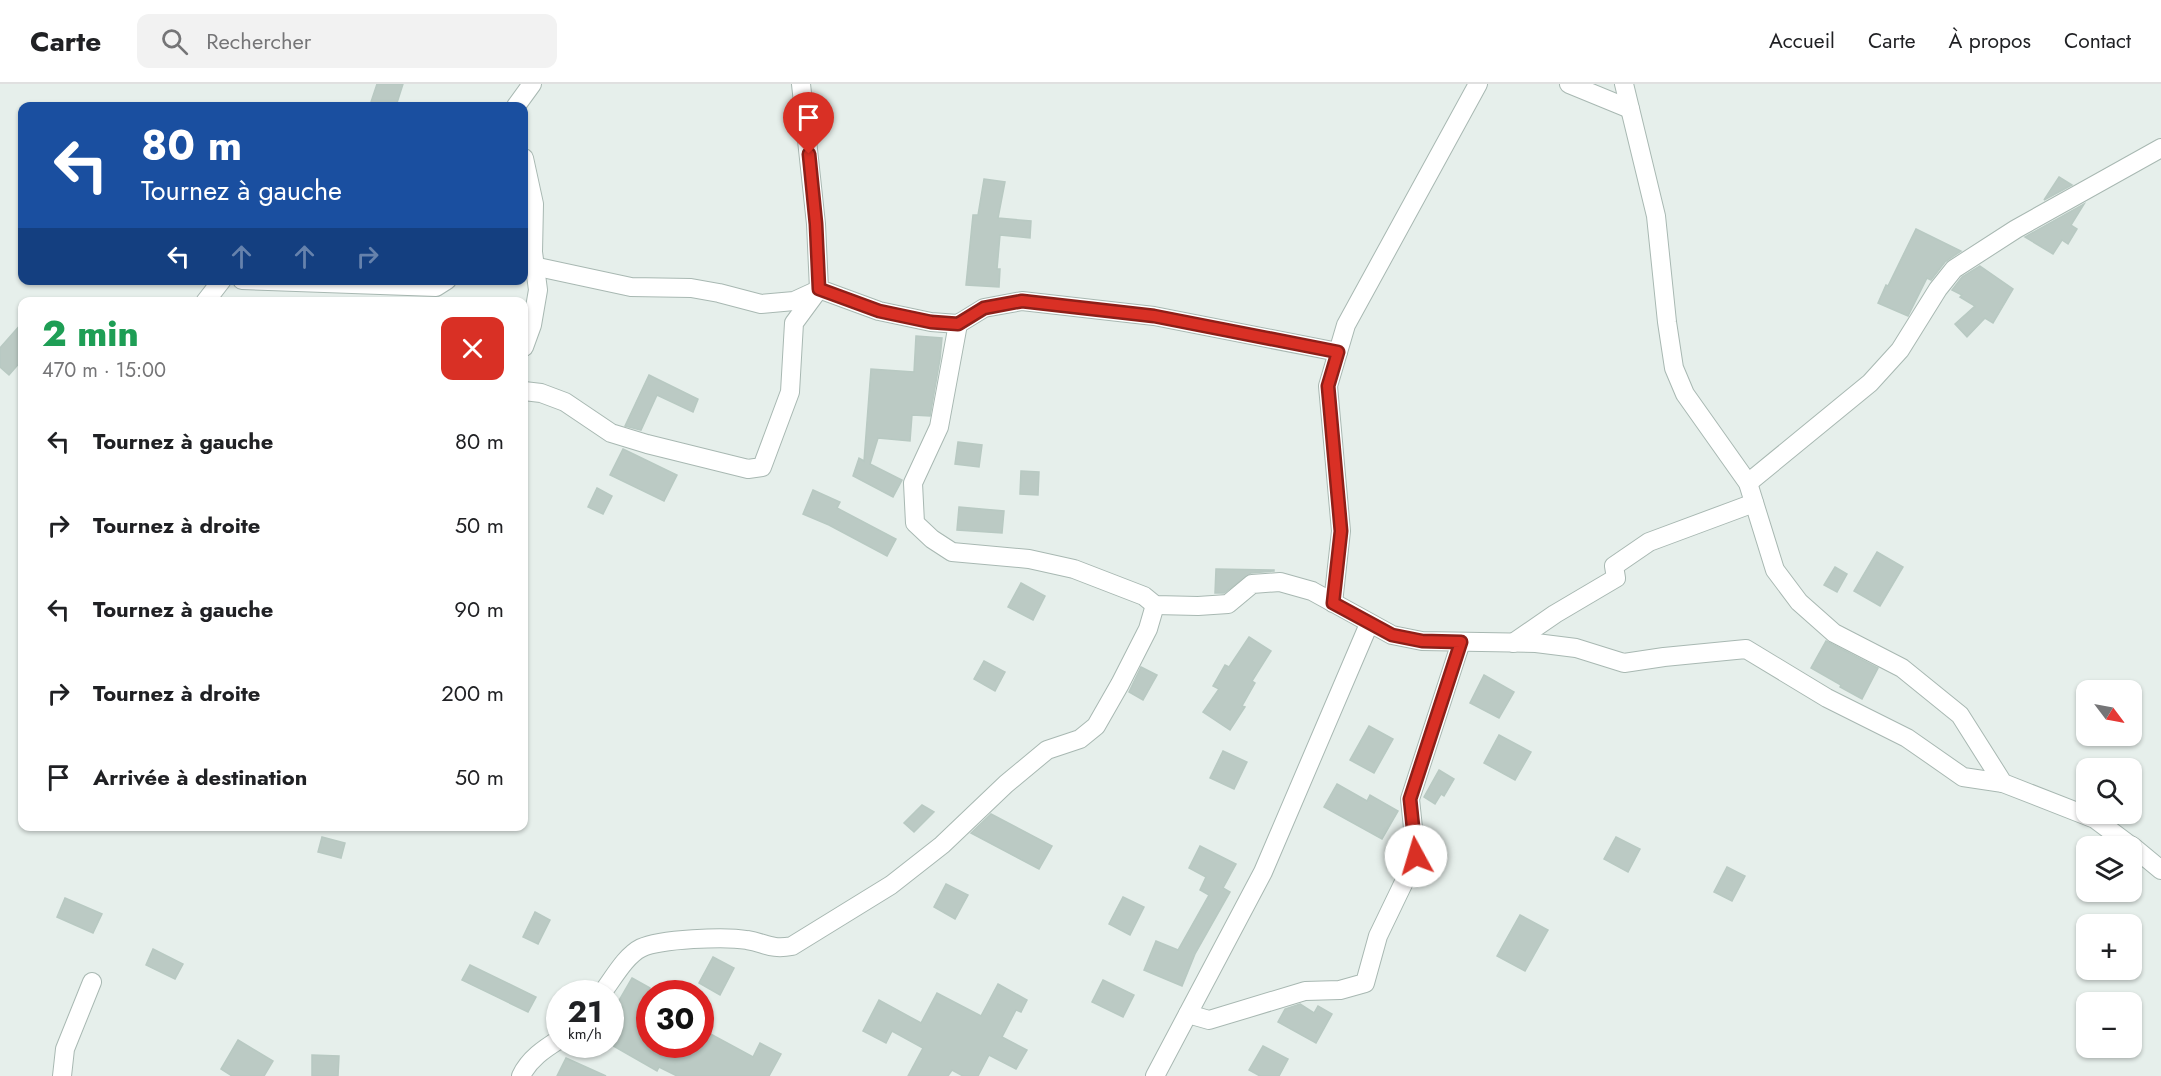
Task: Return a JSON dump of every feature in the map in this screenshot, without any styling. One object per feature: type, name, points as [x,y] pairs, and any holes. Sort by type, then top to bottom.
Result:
[{"type":"street","points":[[519,102],[532,84]]},
{"type":"street","points":[[528,391],[541,393],[565,402],[611,433],[657,447],[748,469],[762,467],[790,392],[794,323],[819,289],[816,224],[801,84]]},
{"type":"street","points":[[1333,603],[1341,531],[1328,386],[1346,325],[1478,84]]},
{"type":"street","points":[[1569,84],[1630,108]]},
{"type":"street","points":[[1624,84],[1656,216],[1674,368],[1685,394],[1748,483],[1775,570],[1799,602],[1834,633],[1902,668],[1960,715],[2003,783]]},
{"type":"street","points":[[1748,483],[1870,383],[1899,350],[1938,289],[1954,269],[2016,229],[2161,148]]},
{"type":"street","points":[[528,176],[534,204],[532,252],[529,265],[538,290],[528,336]]},
{"type":"street","points":[[529,265],[632,287],[692,288],[761,304],[794,301],[819,289],[879,311],[931,322],[958,324],[984,308],[1022,301],[1154,316],[1338,352]]},
{"type":"street","points":[[209,297],[218,285]]},
{"type":"street","points":[[381,285],[436,287],[439,285]]},
{"type":"street","points":[[958,324],[939,427],[913,483],[915,523],[932,539],[952,552],[1029,559],[1074,569],[1144,596],[1155,605],[1228,604],[1252,584],[1280,582],[1312,591],[1392,635],[1422,641],[1513,643],[1576,648],[1624,663],[1746,649],[1827,698],[1907,738],[1963,777],[2003,783],[2095,819],[2118,836]]},
{"type":"street","points":[[1513,643],[1555,614],[1616,578],[1614,566],[1649,542],[1754,503]]},
{"type":"street","points":[[612,980],[629,958],[641,948],[669,942],[727,939],[748,940],[778,949],[792,946],[891,885],[942,845],[1006,784],[1047,750],[1080,739],[1096,726],[1148,629],[1155,605]]},
{"type":"street","points":[[1155,1076],[1263,872],[1369,624]]},
{"type":"street","points":[[1188,1014],[1209,1020],[1305,991],[1340,990],[1365,983],[1378,936],[1416,856],[1410,799],[1461,642]]},
{"type":"street","points":[[2142,855],[2161,870]]},
{"type":"street","points":[[62,1076],[65,1049],[92,982]]},
{"type":"street","points":[[521,1076],[526,1066],[546,1047]]},
{"type":"building","points":[[377,84],[403,84],[397,102],[371,102]]},
{"type":"building","points":[[2059,177],[2072,185],[2044,200]]},
{"type":"building","points":[[984,179],[1005,182],[998,218],[1031,221],[1030,238],[1000,235],[997,269],[1000,269],[999,287],[966,285],[973,215],[978,215]]},
{"type":"building","points":[[2084,204],[2071,225],[2077,229],[2068,244],[2062,240],[2053,254],[2025,237]]},
{"type":"building","points":[[1916,229],[1961,251],[1945,262],[1931,280],[1927,278],[1908,316],[1878,303]]},
{"type":"building","points":[[1980,266],[2013,289],[1993,323],[1985,318],[1967,337],[1955,324],[1975,306],[1952,290],[1962,277]]},
{"type":"building","points":[[18,328],[18,365],[9,375],[0,367],[0,348]]},
{"type":"building","points":[[916,336],[942,338],[930,416],[912,415],[910,441],[878,438],[870,464],[902,480],[893,497],[853,476],[859,458],[864,461],[871,369],[914,372]]},
{"type":"building","points":[[649,375],[698,399],[693,412],[657,395],[641,430],[625,426]]},
{"type":"building","points":[[958,442],[982,445],[979,467],[955,464]]},
{"type":"building","points":[[623,449],[677,475],[664,501],[610,475]]},
{"type":"building","points":[[1021,471],[1039,472],[1038,495],[1020,494]]},
{"type":"building","points":[[597,488],[612,496],[603,514],[588,507]]},
{"type":"building","points":[[813,490],[840,502],[837,508],[896,539],[887,556],[803,514]]},
{"type":"building","points":[[959,507],[1004,511],[1002,533],[957,530]]},
{"type":"building","points":[[1877,552],[1903,567],[1880,606],[1854,591]]},
{"type":"building","points":[[1835,567],[1847,574],[1837,592],[1824,585]]},
{"type":"building","points":[[1216,569],[1274,571],[1251,573],[1224,593],[1215,593]]},
{"type":"building","points":[[1021,583],[1045,596],[1033,620],[1008,607]]},
{"type":"building","points":[[1249,637],[1271,651],[1252,681],[1255,683],[1242,706],[1245,707],[1230,730],[1203,712],[1219,689],[1213,686],[1225,665],[1229,667]]},
{"type":"building","points":[[1826,641],[1878,668],[1862,699],[1811,668]]},
{"type":"building","points":[[984,661],[1005,672],[995,691],[974,679]]},
{"type":"building","points":[[1141,667],[1157,675],[1143,700],[1129,692]]},
{"type":"building","points":[[1484,675],[1514,692],[1499,718],[1470,703]]},
{"type":"building","points":[[1369,726],[1393,739],[1374,773],[1350,760]]},
{"type":"building","points":[[1499,735],[1531,752],[1515,780],[1484,763]]},
{"type":"building","points":[[1223,751],[1247,762],[1234,789],[1210,778]]},
{"type":"building","points":[[1439,770],[1454,779],[1444,796],[1441,794],[1435,804],[1424,797]]},
{"type":"building","points":[[1337,784],[1367,801],[1370,795],[1398,811],[1382,839],[1324,807]]},
{"type":"building","points":[[922,805],[934,812],[914,832],[904,823]]},
{"type":"building","points":[[991,814],[1052,846],[1039,869],[971,833]]},
{"type":"building","points":[[322,837],[345,843],[341,858],[318,852]]},
{"type":"building","points":[[1616,837],[1640,849],[1628,872],[1604,859]]},
{"type":"building","points":[[1200,846],[1236,864],[1223,888],[1230,892],[1195,954],[1182,986],[1144,970],[1156,941],[1178,950],[1209,895],[1200,890],[1206,877],[1189,868]]},
{"type":"building","points":[[1727,867],[1745,876],[1732,901],[1714,892]]},
{"type":"building","points":[[946,884],[968,895],[955,919],[934,907]]},
{"type":"building","points":[[1123,897],[1144,907],[1130,935],[1109,924]]},
{"type":"building","points":[[65,898],[102,914],[93,933],[57,917]]},
{"type":"building","points":[[535,912],[550,920],[538,944],[523,937]]},
{"type":"building","points":[[1520,915],[1548,930],[1525,971],[1497,956]]},
{"type":"building","points":[[153,949],[183,964],[175,979],[146,965]]},
{"type":"building","points":[[713,957],[734,968],[720,995],[714,992],[714,980],[701,980]]},
{"type":"building","points":[[470,965],[536,997],[528,1012],[462,980]]},
{"type":"building","points":[[632,978],[636,980],[636,1058],[714,1058],[714,1036],[753,1057],[760,1043],[781,1054],[769,1076],[677,1076],[659,1067],[657,1071],[624,1052],[624,992]]},
{"type":"building","points":[[1103,980],[1134,995],[1123,1017],[1092,1002]]},
{"type":"building","points":[[998,984],[1027,1000],[1021,1012],[1016,1010],[1002,1037],[1027,1050],[1016,1069],[989,1055],[978,1076],[963,1076],[952,1070],[948,1076],[908,1076],[923,1048],[892,1031],[886,1043],[863,1031],[879,1000],[921,1023],[937,993],[981,1016]]},
{"type":"building","points":[[1300,1004],[1314,1013],[1318,1006],[1332,1014],[1316,1043],[1278,1022],[1285,1009]]},
{"type":"building","points":[[238,1040],[273,1061],[264,1076],[232,1076],[221,1069]]},
{"type":"building","points":[[1263,1046],[1288,1059],[1279,1076],[1260,1076],[1249,1070]]},
{"type":"building","points":[[312,1055],[339,1056],[338,1076],[312,1076]]},
{"type":"building","points":[[566,1058],[606,1076],[557,1076]]},
{"type":"route","points":[[809,154],[816,224],[819,289],[879,311],[931,322],[958,324],[984,308],[1022,301],[1154,316],[1338,352],[1328,386],[1341,531],[1333,603],[1392,635],[1422,641],[1461,642],[1410,799],[1416,856]]}]
